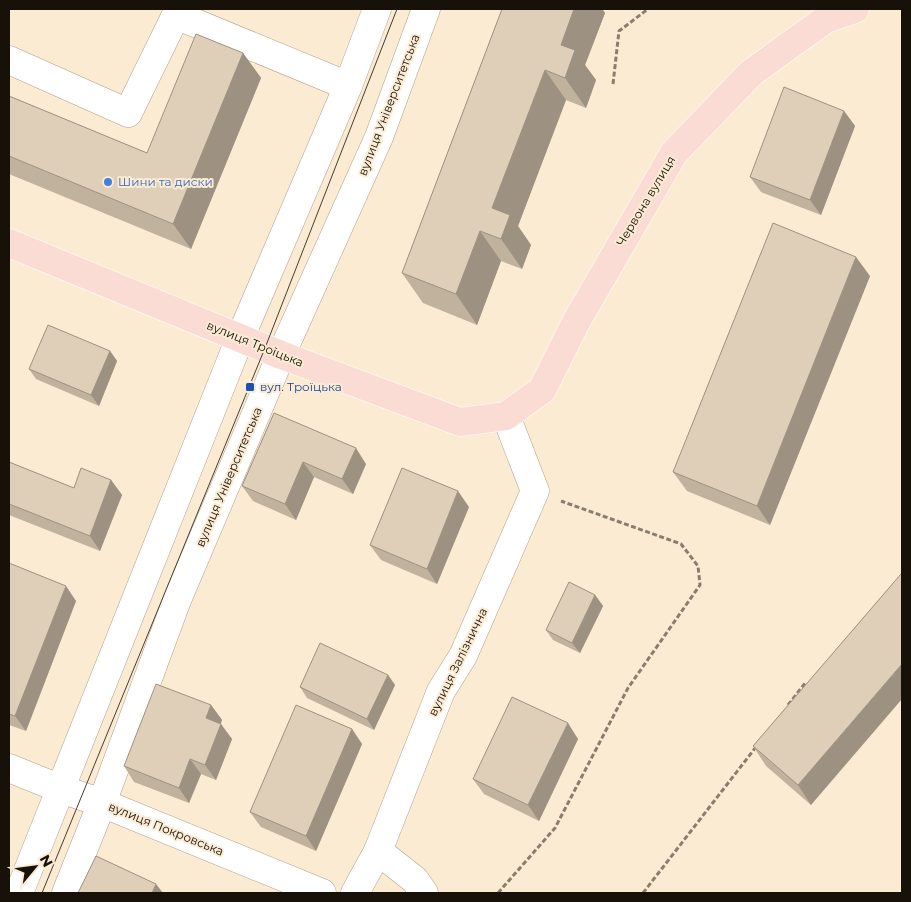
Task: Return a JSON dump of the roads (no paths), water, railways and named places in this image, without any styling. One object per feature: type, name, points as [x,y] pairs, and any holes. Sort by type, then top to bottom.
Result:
[{"type":"main road","name":"Червона вулиця","points":[[506,416],[542,390],[576,322],[674,153],[751,73],[826,19],[855,9]]},
{"type":"main road","name":"вулиця Троїцька","points":[[9,243],[281,355],[460,422],[506,416]]},
{"type":"street","points":[[19,893],[240,338],[348,86],[377,9]]},
{"type":"street","name":"вулиця Університетська","points":[[66,893],[178,600],[281,355],[379,137],[426,9]]},
{"type":"street","points":[[9,60],[128,113],[176,15],[348,86]]},
{"type":"street","name":"вулиця Залізнична","points":[[378,851],[441,691],[463,656],[535,491],[506,416]]},
{"type":"street","name":"вулиця Покровська","points":[[9,768],[102,803],[322,893]]},
{"type":"street","points":[[356,893],[378,851],[415,880],[424,893]]},
{"type":"tram line","points":[[42,893],[265,348],[397,9]]},
{"type":"place","name":"Шини та диски","points":[[108,182]]},
{"type":"place","name":"вул. Троїцька","points":[[250,387]]}]
